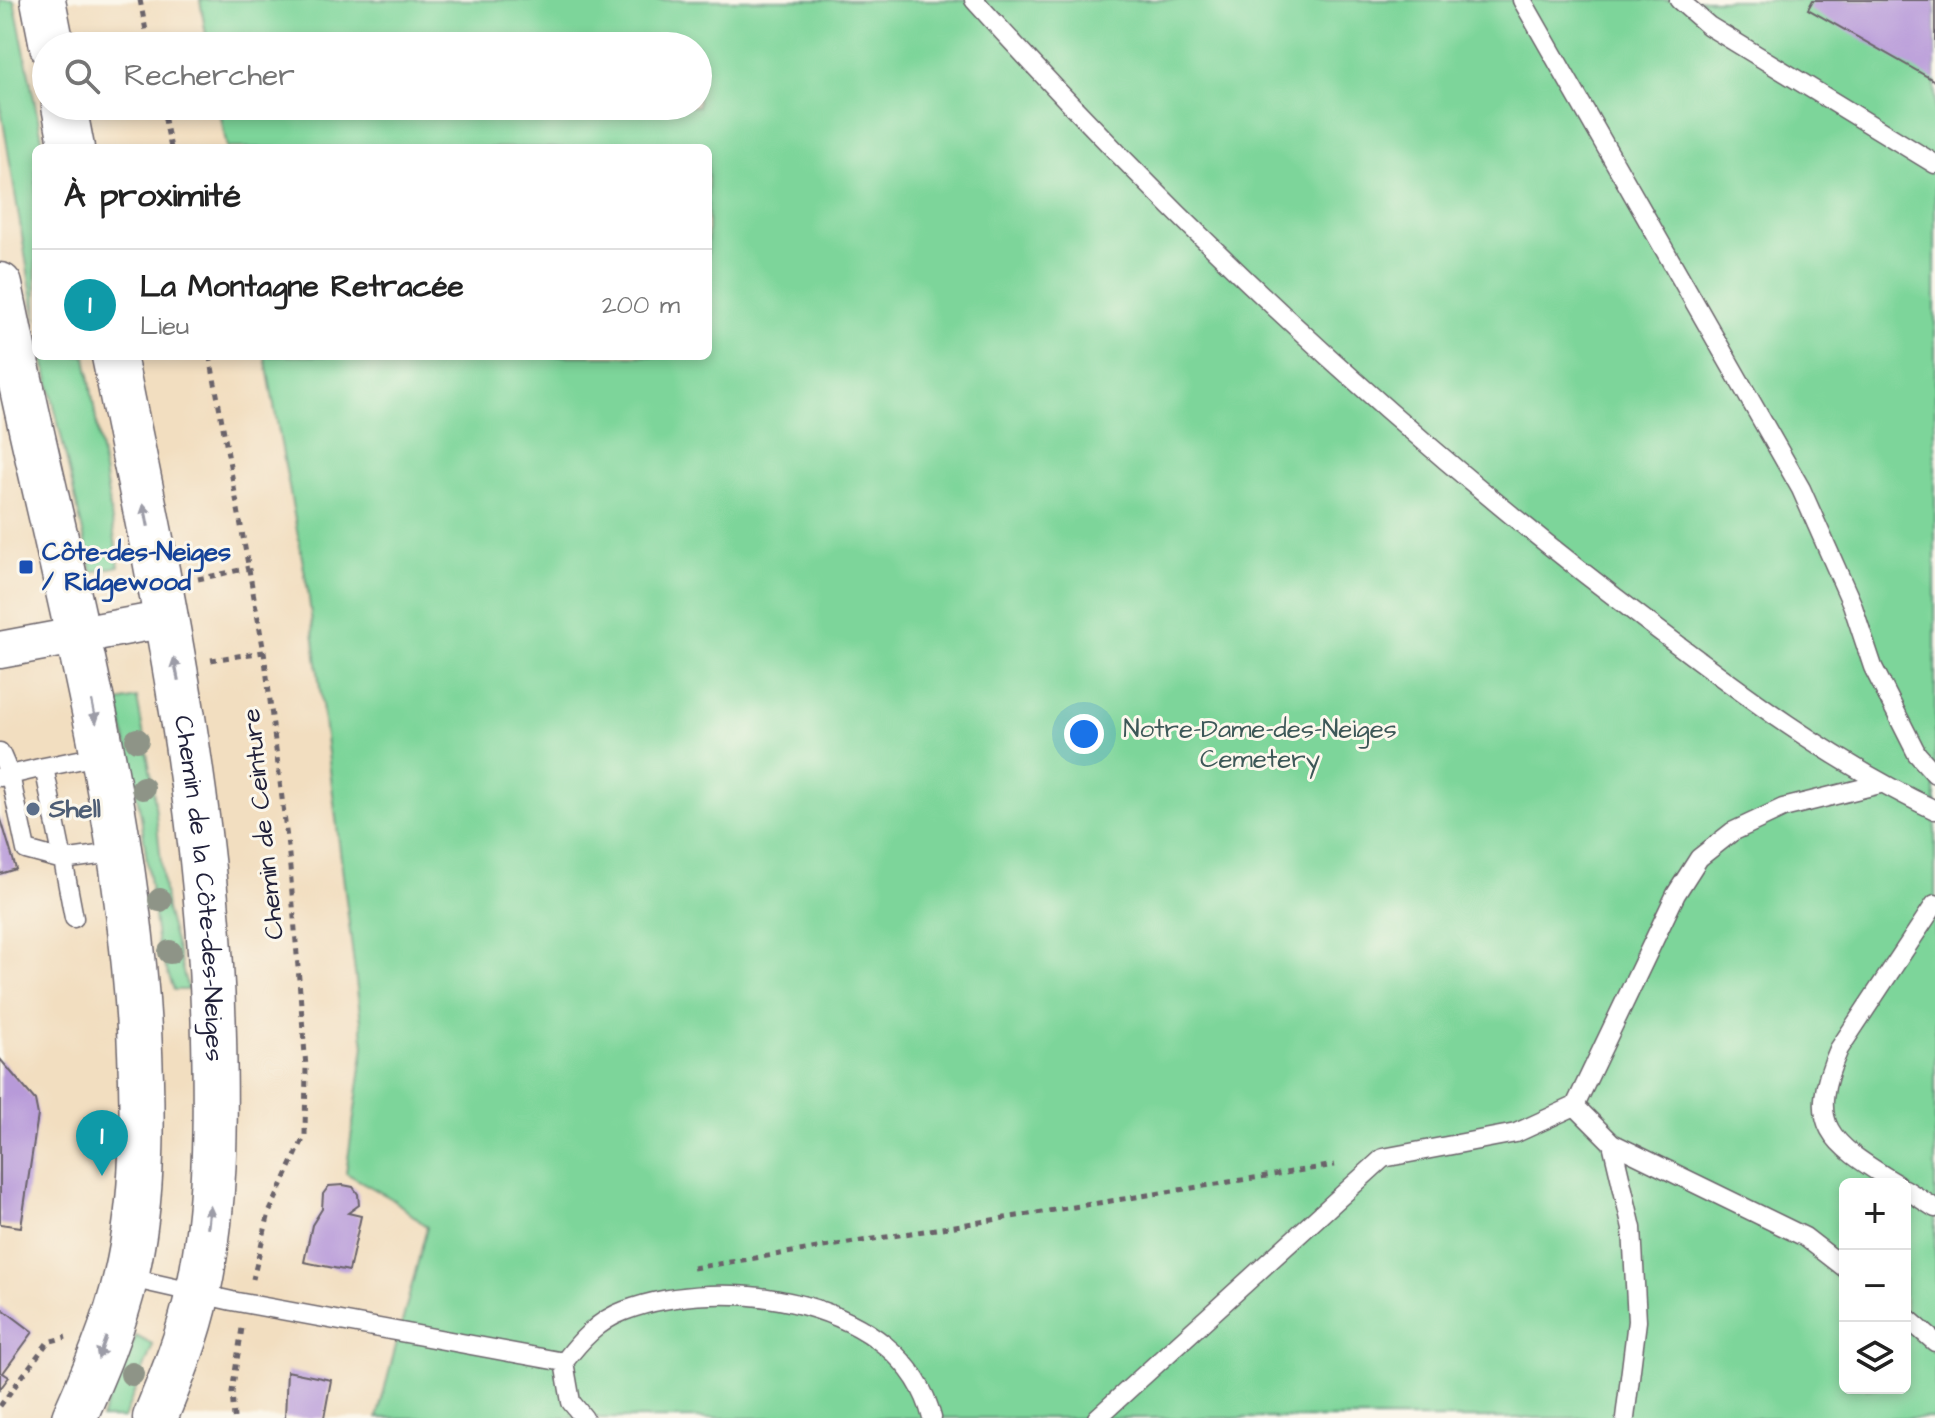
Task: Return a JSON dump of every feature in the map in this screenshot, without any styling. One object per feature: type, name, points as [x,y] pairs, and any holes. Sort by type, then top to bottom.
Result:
[{"type":"main road","points":[[43,0],[49,32]]},
{"type":"main road","points":[[67,120],[71,144]]},
{"type":"main road","points":[[0,285],[103,755],[120,852],[135,976],[141,1085],[140,1182],[126,1277],[74,1418]]},
{"type":"main road","name":"Chemin de la Côte-des-Neiges","points":[[115,360],[166,619],[201,829],[213,977],[214,1140],[208,1231],[189,1329],[155,1418]]},
{"type":"street","points":[[0,650],[166,619]]},
{"type":"lane","points":[[974,0],[1038,71],[1247,285],[1357,385],[1592,581],[1743,695],[1880,784],[1935,810]]},
{"type":"lane","points":[[1522,0],[1801,489],[1852,604],[1873,667],[1917,754],[1935,774]]},
{"type":"lane","points":[[1679,0],[1709,26],[1935,164]]},
{"type":"lane","points":[[0,752],[19,851],[63,860],[120,852]]},
{"type":"lane","points":[[5,776],[103,755]]},
{"type":"lane","points":[[44,767],[74,918]]},
{"type":"lane","points":[[1097,1418],[1383,1158],[1516,1133],[1575,1106],[1676,894],[1699,858],[1732,832],[1783,808],[1880,784]]},
{"type":"lane","points":[[1887,1178],[1849,1154],[1831,1135],[1823,1108],[1828,1074],[1839,1049],[1935,904]]},
{"type":"lane","points":[[1575,1106],[1612,1143],[1805,1237],[1839,1263]]},
{"type":"lane","points":[[1612,1143],[1633,1243],[1637,1321],[1625,1418]]},
{"type":"lane","points":[[1911,1193],[1935,1208]]},
{"type":"lane","points":[[126,1277],[197,1294],[564,1362]]},
{"type":"lane","points":[[584,1418],[571,1402],[564,1362],[585,1335],[623,1311],[694,1296],[767,1295],[811,1305],[860,1329],[902,1359],[926,1396],[932,1418]]},
{"type":"lane","points":[[1911,1321],[1935,1342]]},
{"type":"path","points":[[140,0],[146,32]]},
{"type":"path","points":[[165,120],[170,144]]},
{"type":"path","name":"Chemin de Ceinture","points":[[211,360],[264,652],[289,855],[307,1114],[301,1150],[269,1213],[252,1282]]},
{"type":"path","points":[[193,579],[249,568]]},
{"type":"path","points":[[210,660],[264,652]]},
{"type":"path","points":[[686,1273],[698,1265],[1383,1158]]},
{"type":"path","points":[[234,1418],[232,1392],[241,1331]]},
{"type":"path","points":[[0,1406],[48,1342],[55,1337],[71,1337]]},
{"type":"green space","points":[[0,0],[14,0],[32,89],[32,120],[38,120],[43,144],[32,144],[32,296],[0,102]]},
{"type":"green space","name":"Notre-Dame-des-Neiges Cemetery","points":[[200,0],[1935,0],[1935,1418],[377,1418],[427,1227],[394,1200],[346,1173],[364,1046],[308,591],[266,360],[712,360],[712,144],[226,144],[222,120],[712,120],[712,32],[206,32]]},
{"type":"green space","points":[[44,360],[87,360],[119,566],[92,572]]},
{"type":"green space","points":[[137,698],[153,786],[166,909],[188,990],[174,990],[158,947],[141,816],[118,702]]},
{"type":"green space","points":[[136,1336],[153,1345],[124,1418],[101,1418]]},
{"type":"building","points":[[1813,0],[1935,0],[1935,81],[1808,9]]},
{"type":"building","points":[[0,816],[16,869],[0,874]]},
{"type":"building","points":[[0,1059],[35,1100],[38,1115],[21,1227],[0,1224]]},
{"type":"building","points":[[329,1186],[353,1187],[358,1194],[359,1205],[348,1213],[361,1216],[349,1271],[304,1262],[312,1225],[322,1209],[323,1194]]},
{"type":"building","points":[[0,1307],[33,1332],[3,1373],[9,1377],[0,1389]]},
{"type":"building","points":[[287,1371],[331,1380],[324,1418],[285,1418]]},
{"type":"place","name":"Côte-des-Neiges / Ridgewood","points":[[26,567]]},
{"type":"place","name":"Shell","points":[[33,809]]},
{"type":"place","name":"La Montagne Retracée","points":[[102,1176]]}]
